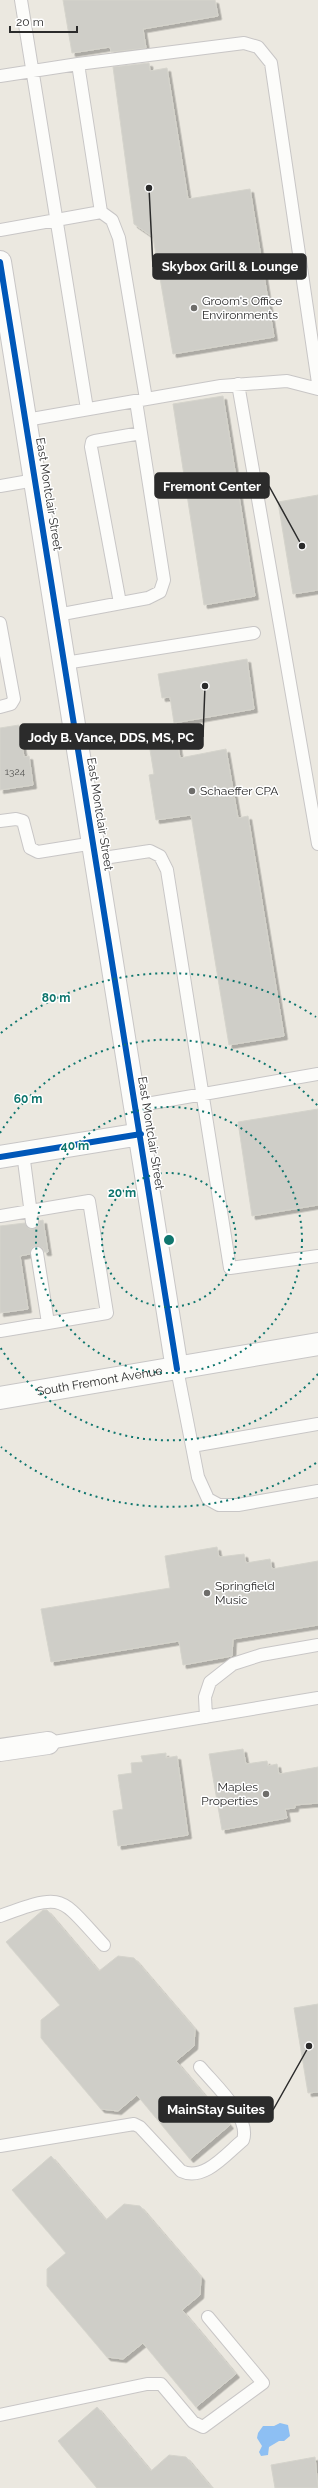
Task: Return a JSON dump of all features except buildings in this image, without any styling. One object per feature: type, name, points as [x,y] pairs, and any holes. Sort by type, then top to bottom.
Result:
[{"type":"street","name":"East Montclair Street","points":[[0,262],[178,1369]]},
{"type":"street","points":[[0,1157],[141,1134]]},
{"type":"street","name":"South Fremont Avenue","points":[[0,1398],[178,1369],[318,1344]]},
{"type":"street","points":[[0,1750],[48,1743]]},
{"type":"lane","points":[[21,0],[55,220],[87,410]]},
{"type":"lane","points":[[0,76],[78,64],[244,43],[258,47],[272,63],[318,383]]},
{"type":"lane","points":[[57,615],[148,598],[160,592],[164,580],[141,433],[141,400],[119,238],[112,220],[101,212],[78,64]]},
{"type":"lane","points":[[0,230],[101,212]]},
{"type":"lane","points":[[26,420],[238,384],[287,381],[318,389]]},
{"type":"lane","points":[[238,384],[318,844]]},
{"type":"lane","points":[[120,603],[91,447],[92,442],[95,440],[141,433]]},
{"type":"lane","points":[[0,486],[35,480]]},
{"type":"lane","points":[[0,623],[14,699],[12,704],[0,708]]},
{"type":"lane","points":[[65,663],[254,633]]},
{"type":"lane","points":[[0,821],[16,819],[23,821],[30,848],[38,852],[150,851],[160,856],[167,870],[230,1268],[318,1256]]},
{"type":"lane","points":[[135,1106],[318,1074]]},
{"type":"lane","points":[[23,1153],[31,1216]]},
{"type":"lane","points":[[0,1216],[31,1216],[89,1201],[107,1313],[0,1331]]},
{"type":"lane","points":[[37,1253],[48,1323]]},
{"type":"lane","points":[[178,1369],[198,1477],[208,1500],[219,1505],[238,1505],[318,1491]]},
{"type":"lane","points":[[192,1446],[318,1424]]},
{"type":"lane","points":[[206,1717],[205,1697],[210,1682],[233,1664],[261,1655],[318,1645]]},
{"type":"lane","points":[[48,1743],[318,1698]]},
{"type":"lane","points":[[0,1916],[40,1901],[59,1902],[70,1909],[104,1945]]},
{"type":"lane","points":[[0,2146],[134,2124],[140,2127],[181,2171],[188,2175],[202,2172],[242,2140],[244,2127],[237,2112],[200,2067]]},
{"type":"lane","points":[[0,2415],[147,2384],[161,2384],[193,2422],[203,2427],[262,2383],[208,2317]]},
{"type":"water","points":[[280,2423],[288,2425],[290,2436],[284,2441],[279,2441],[269,2447],[268,2455],[261,2456],[259,2452],[262,2446],[257,2438],[258,2433],[263,2426],[274,2426]]},
{"type":"cycle path","points":[[0,262],[177,1369]]},
{"type":"cycle path","points":[[0,1157],[141,1134]]},
{"type":"place","name":"Skybox Grill & Lounge","points":[[149,188]]},
{"type":"place","name":"Groom's Office Environments","points":[[194,308]]},
{"type":"place","name":"Fremont Center","points":[[302,546]]},
{"type":"place","name":"Jody B. Vance, DDS, MS, PC","points":[[205,686]]},
{"type":"place","name":"Schaeffer CPA","points":[[192,791]]},
{"type":"place","name":"Springfield Music","points":[[207,1593]]},
{"type":"place","name":"Maples Properties","points":[[266,1794]]},
{"type":"place","name":"MainStay Suites","points":[[309,2046]]}]
